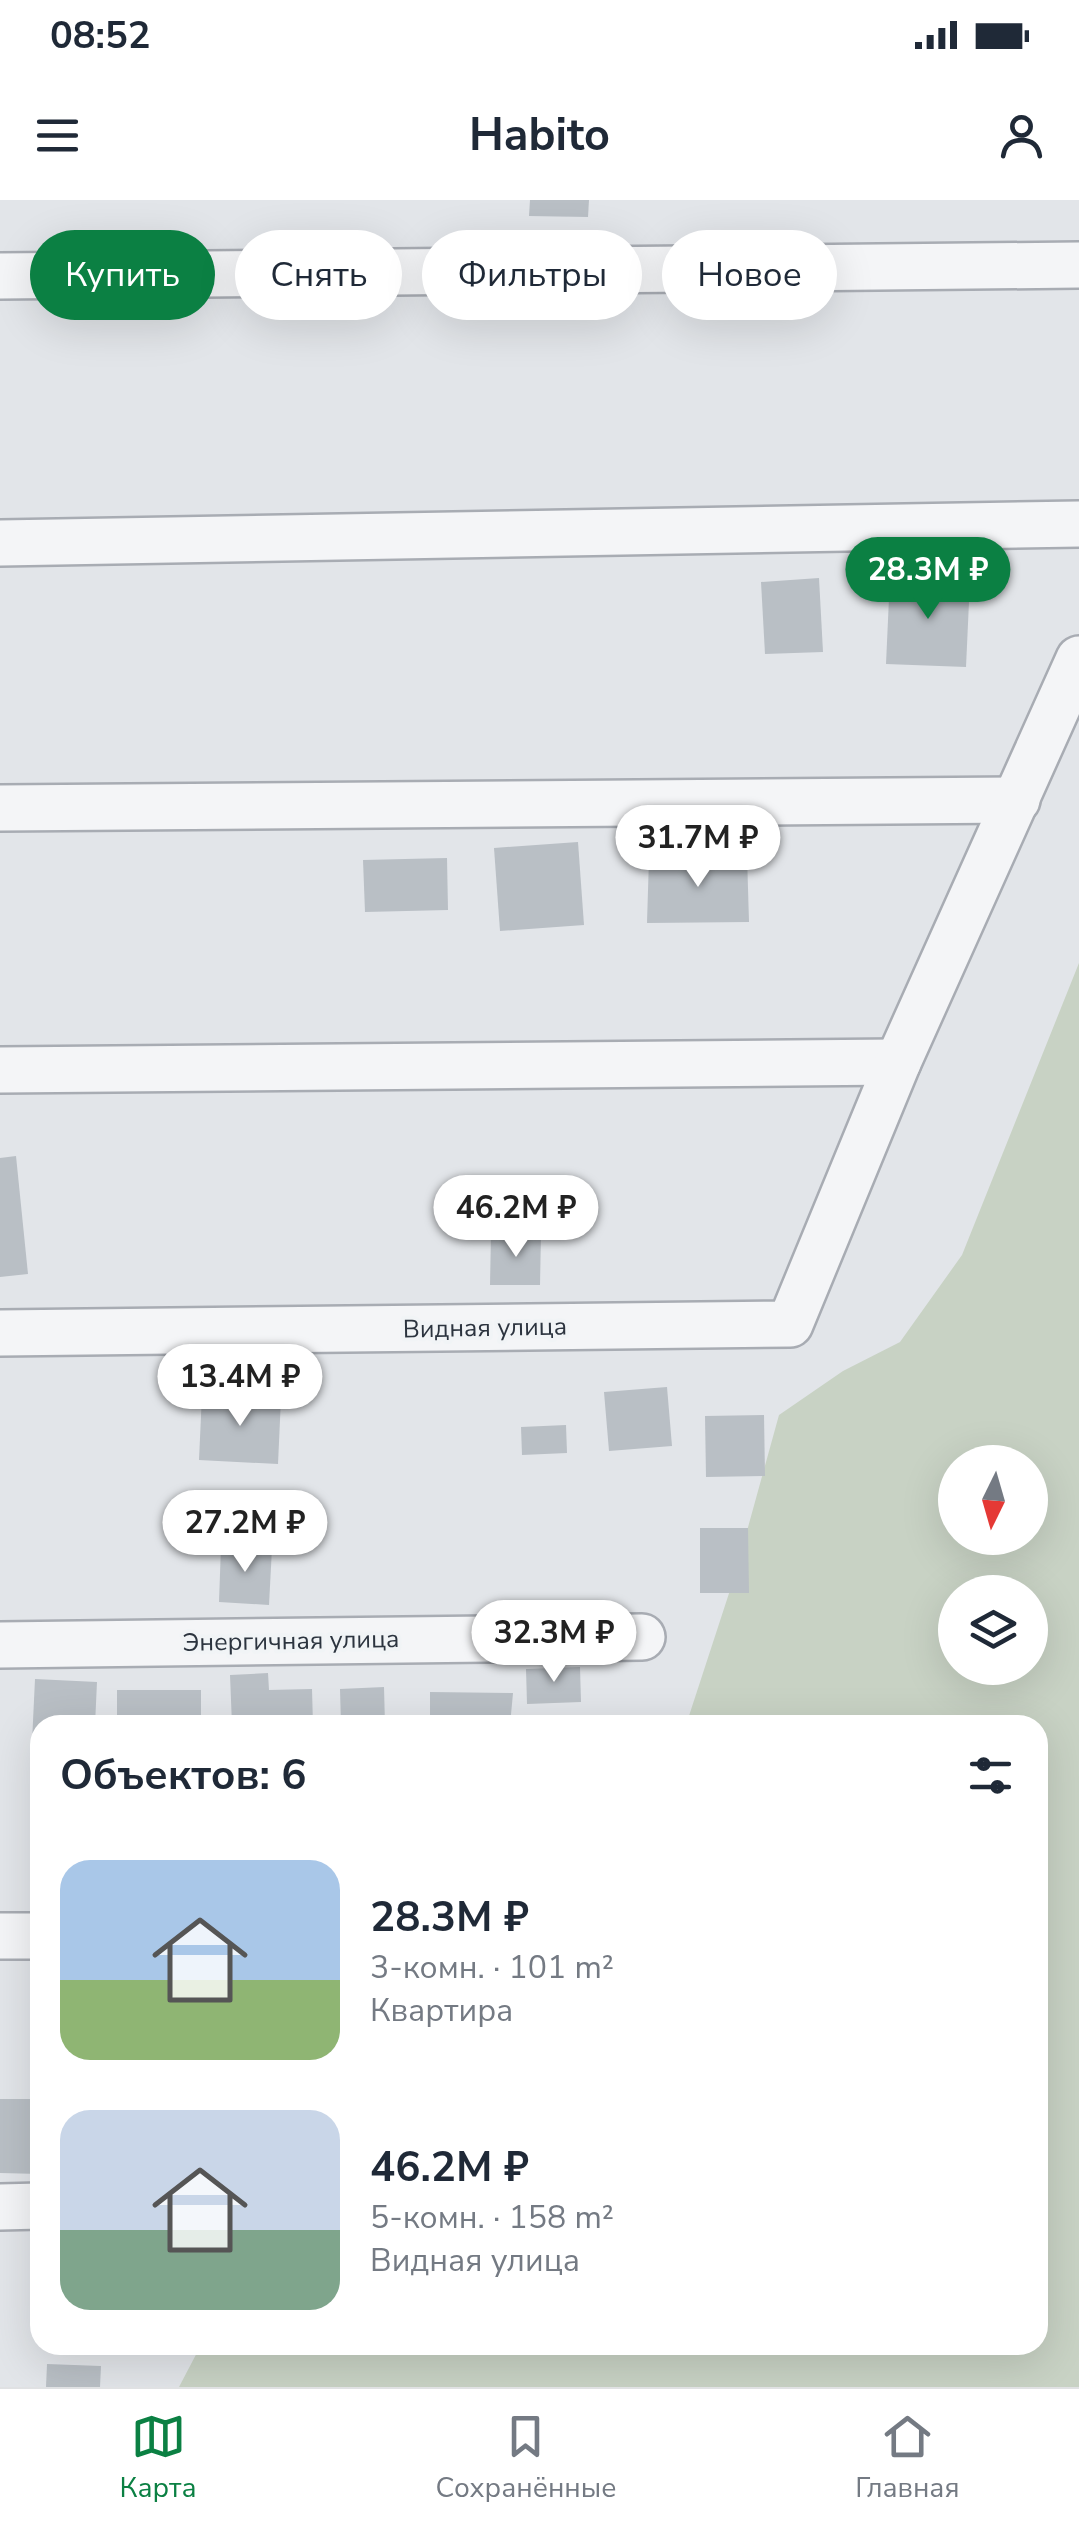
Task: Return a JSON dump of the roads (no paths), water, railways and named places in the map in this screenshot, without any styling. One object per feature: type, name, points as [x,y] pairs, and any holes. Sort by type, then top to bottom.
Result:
[{"type":"street","points":[[0,276],[1079,264]]},
{"type":"street","points":[[0,543],[1079,524]]},
{"type":"street","points":[[0,1070],[898,1062],[1079,659]]},
{"type":"street","points":[[0,808],[1017,800]]},
{"type":"street","name":"Видная улица","points":[[0,1334],[790,1324],[898,1062]]},
{"type":"street","name":"Энергичная улица","points":[[0,1645],[642,1637]]},
{"type":"street","points":[[0,1936],[30,1936]]},
{"type":"street","points":[[0,2207],[30,2206]]}]
